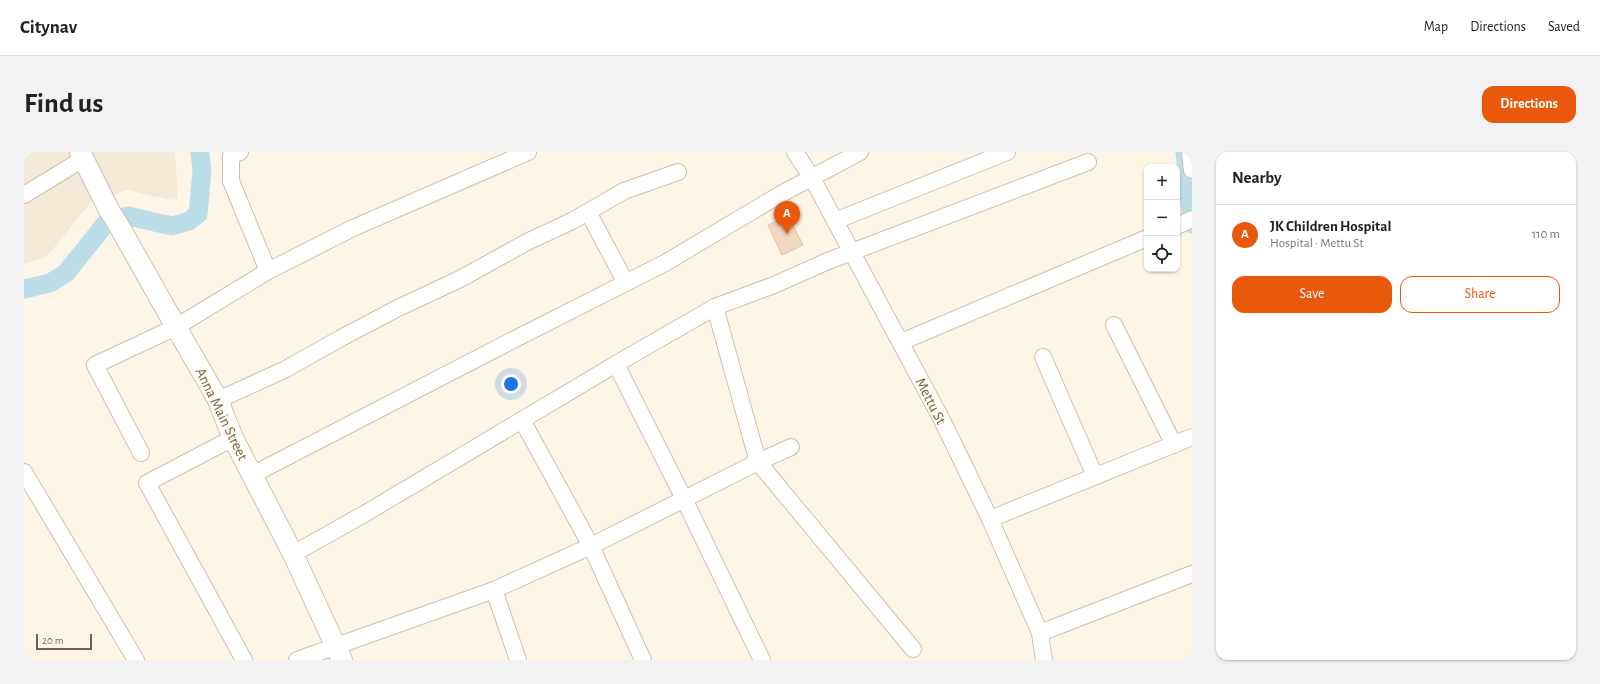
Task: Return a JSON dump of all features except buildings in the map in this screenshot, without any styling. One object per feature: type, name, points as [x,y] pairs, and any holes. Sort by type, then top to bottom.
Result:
[{"type":"street","points":[[240,152],[231,156],[231,181],[268,270]]},
{"type":"street","points":[[141,453],[95,365],[176,328],[268,270],[353,228],[528,152]]},
{"type":"street","name":"Mettu St","points":[[795,152],[812,178],[942,420],[990,519],[1040,633],[1044,660]]},
{"type":"street","points":[[252,475],[665,263],[780,194],[860,152]]},
{"type":"street","points":[[835,222],[1008,152]]},
{"type":"street","points":[[1190,152],[1192,170]]},
{"type":"street","points":[[24,195],[81,156]]},
{"type":"street","name":"Anna Main Street","points":[[81,156],[114,218],[218,400],[233,438],[293,554],[339,653]]},
{"type":"street","points":[[293,554],[366,513],[616,364],[715,307],[774,285],[828,261],[1088,162]]},
{"type":"street","points":[[218,400],[284,370],[398,308],[460,279],[527,242],[572,221],[624,191],[678,172]]},
{"type":"street","points":[[588,212],[626,283]]},
{"type":"street","points":[[901,342],[1144,239]]},
{"type":"street","points":[[715,307],[758,462],[913,649]]},
{"type":"street","points":[[1114,325],[1174,445]]},
{"type":"street","points":[[1043,357],[1095,476]]},
{"type":"street","points":[[616,364],[684,499],[762,660]]},
{"type":"street","points":[[522,420],[591,546],[643,660]]},
{"type":"street","points":[[990,519],[1192,437]]},
{"type":"street","points":[[233,438],[147,483],[244,660]]},
{"type":"street","points":[[297,660],[339,653],[494,590],[591,546],[791,447]]},
{"type":"street","points":[[24,472],[136,660]]},
{"type":"street","points":[[1040,633],[1192,574]]},
{"type":"street","points":[[494,590],[518,660]]},
{"type":"shaded area","points":[[24,152],[175,152],[178,198],[171,200],[127,190],[91,202],[49,254],[41,259],[24,264]]},
{"type":"waterway","points":[[24,289],[50,283],[66,273],[106,223],[128,216],[172,226],[189,221],[198,214],[202,171],[200,152]]},
{"type":"waterway","points":[[1185,152],[1192,224]]},
{"type":"place","name":"JK Children Hospital","points":[[787,234]]}]
